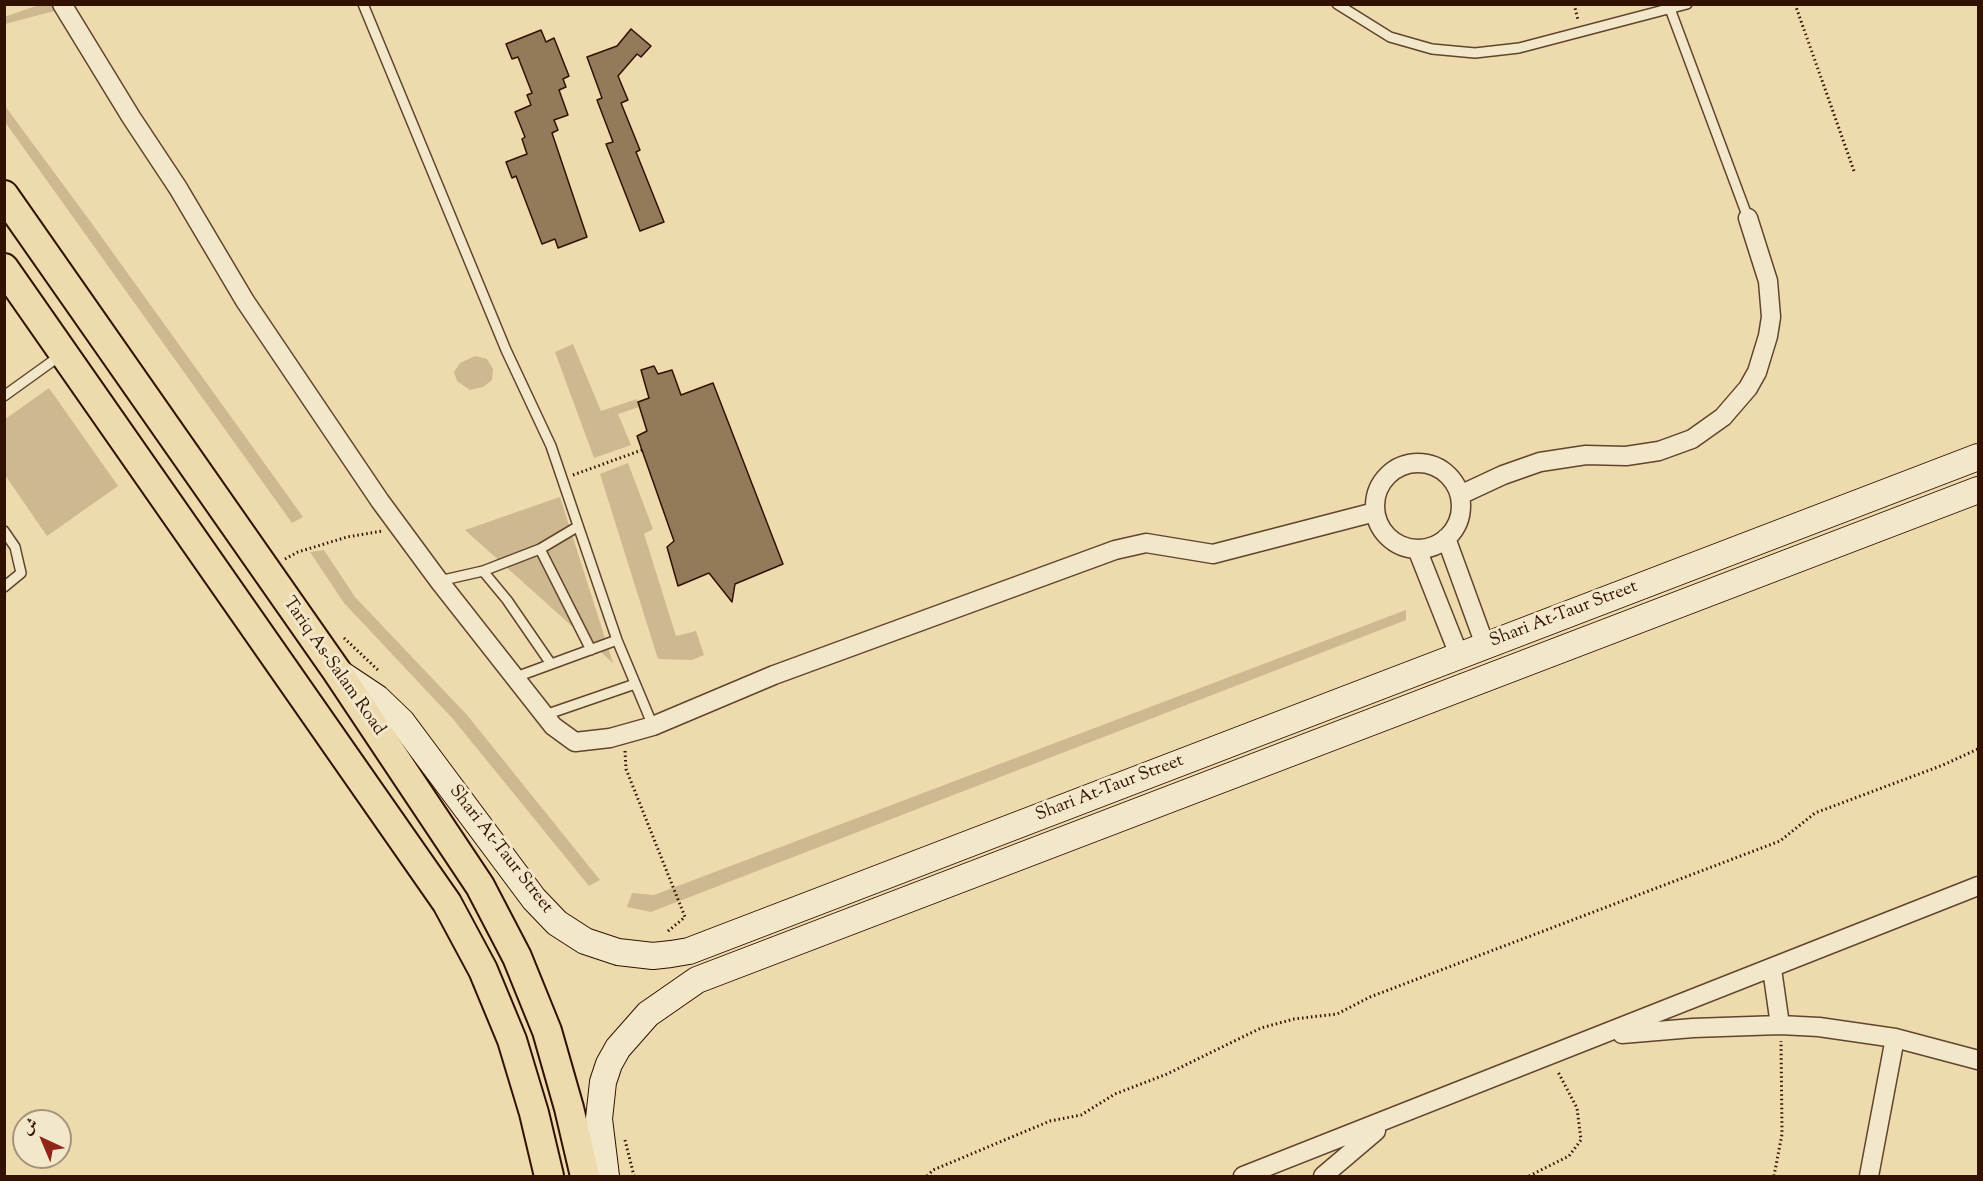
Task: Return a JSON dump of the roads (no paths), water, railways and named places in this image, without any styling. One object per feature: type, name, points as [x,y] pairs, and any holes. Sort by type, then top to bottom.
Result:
[{"type":"main road","name":"Tariq As-Salam Road","points":[[4,195],[336,670],[458,852],[517,957],[559,1069],[585,1176]]},
{"type":"main road","points":[[4,268],[447,903],[483,970],[512,1040],[534,1113],[549,1176]]},
{"type":"main road","name":"Shari At-Taur Street","points":[[336,670],[377,698],[402,722],[534,899],[557,923],[585,941],[618,952],[653,956],[671,954],[688,951],[1978,457]]},
{"type":"main road","name":"Shari At-Taur Street","points":[[606,1176],[600,1138],[600,1101],[609,1064],[618,1048],[648,1014],[680,990],[747,960],[1978,490]]},
{"type":"main road","points":[[1728,553],[1737,582]]},
{"type":"main road","points":[[736,932],[747,960]]},
{"type":"street","points":[[62,4],[272,341],[439,581],[553,726],[575,742],[595,741],[653,726],[774,675],[1115,550],[1146,543],[1213,554],[1375,512]]},
{"type":"street","points":[[1460,495],[1503,475],[1540,462],[1587,455],[1626,456],[1659,451],[1692,439],[1723,417],[1736,404],[1757,372],[1770,327],[1768,281],[1748,218]]},
{"type":"street","points":[[1417,463],[1431,465],[1444,471],[1454,482],[1460,495],[1459,518],[1446,538],[1438,544],[1417,549],[1406,547],[1386,535],[1375,512],[1376,497],[1381,484],[1390,473],[1403,466],[1417,463]]},
{"type":"street","points":[[1446,538],[1485,645]]},
{"type":"street","points":[[1417,549],[1459,655]]},
{"type":"street","points":[[1243,1176],[1386,1122],[1978,886]]},
{"type":"street","points":[[1772,969],[1780,1025]]},
{"type":"street","points":[[1603,1036],[1693,1028],[1780,1025],[1828,1028],[1895,1038],[1978,1060]]},
{"type":"street","points":[[1869,1176],[1895,1038]]},
{"type":"street","points":[[1323,1176],[1386,1122]]},
{"type":"lane","points":[[363,4],[506,350],[551,446],[617,640],[653,726]]},
{"type":"lane","points":[[1336,4],[1390,37],[1432,49],[1475,53],[1519,48],[1687,4]]},
{"type":"lane","points":[[1669,7],[1748,218]]},
{"type":"lane","points":[[4,396],[64,353]]},
{"type":"lane","points":[[439,581],[483,571],[540,549],[577,527]]},
{"type":"lane","points":[[4,531],[15,547],[21,573],[4,587]]},
{"type":"lane","points":[[540,549],[591,650]]},
{"type":"lane","points":[[483,571],[507,600],[551,664]]},
{"type":"lane","points":[[516,677],[617,640]]},
{"type":"lane","points":[[545,715],[635,684]]}]
